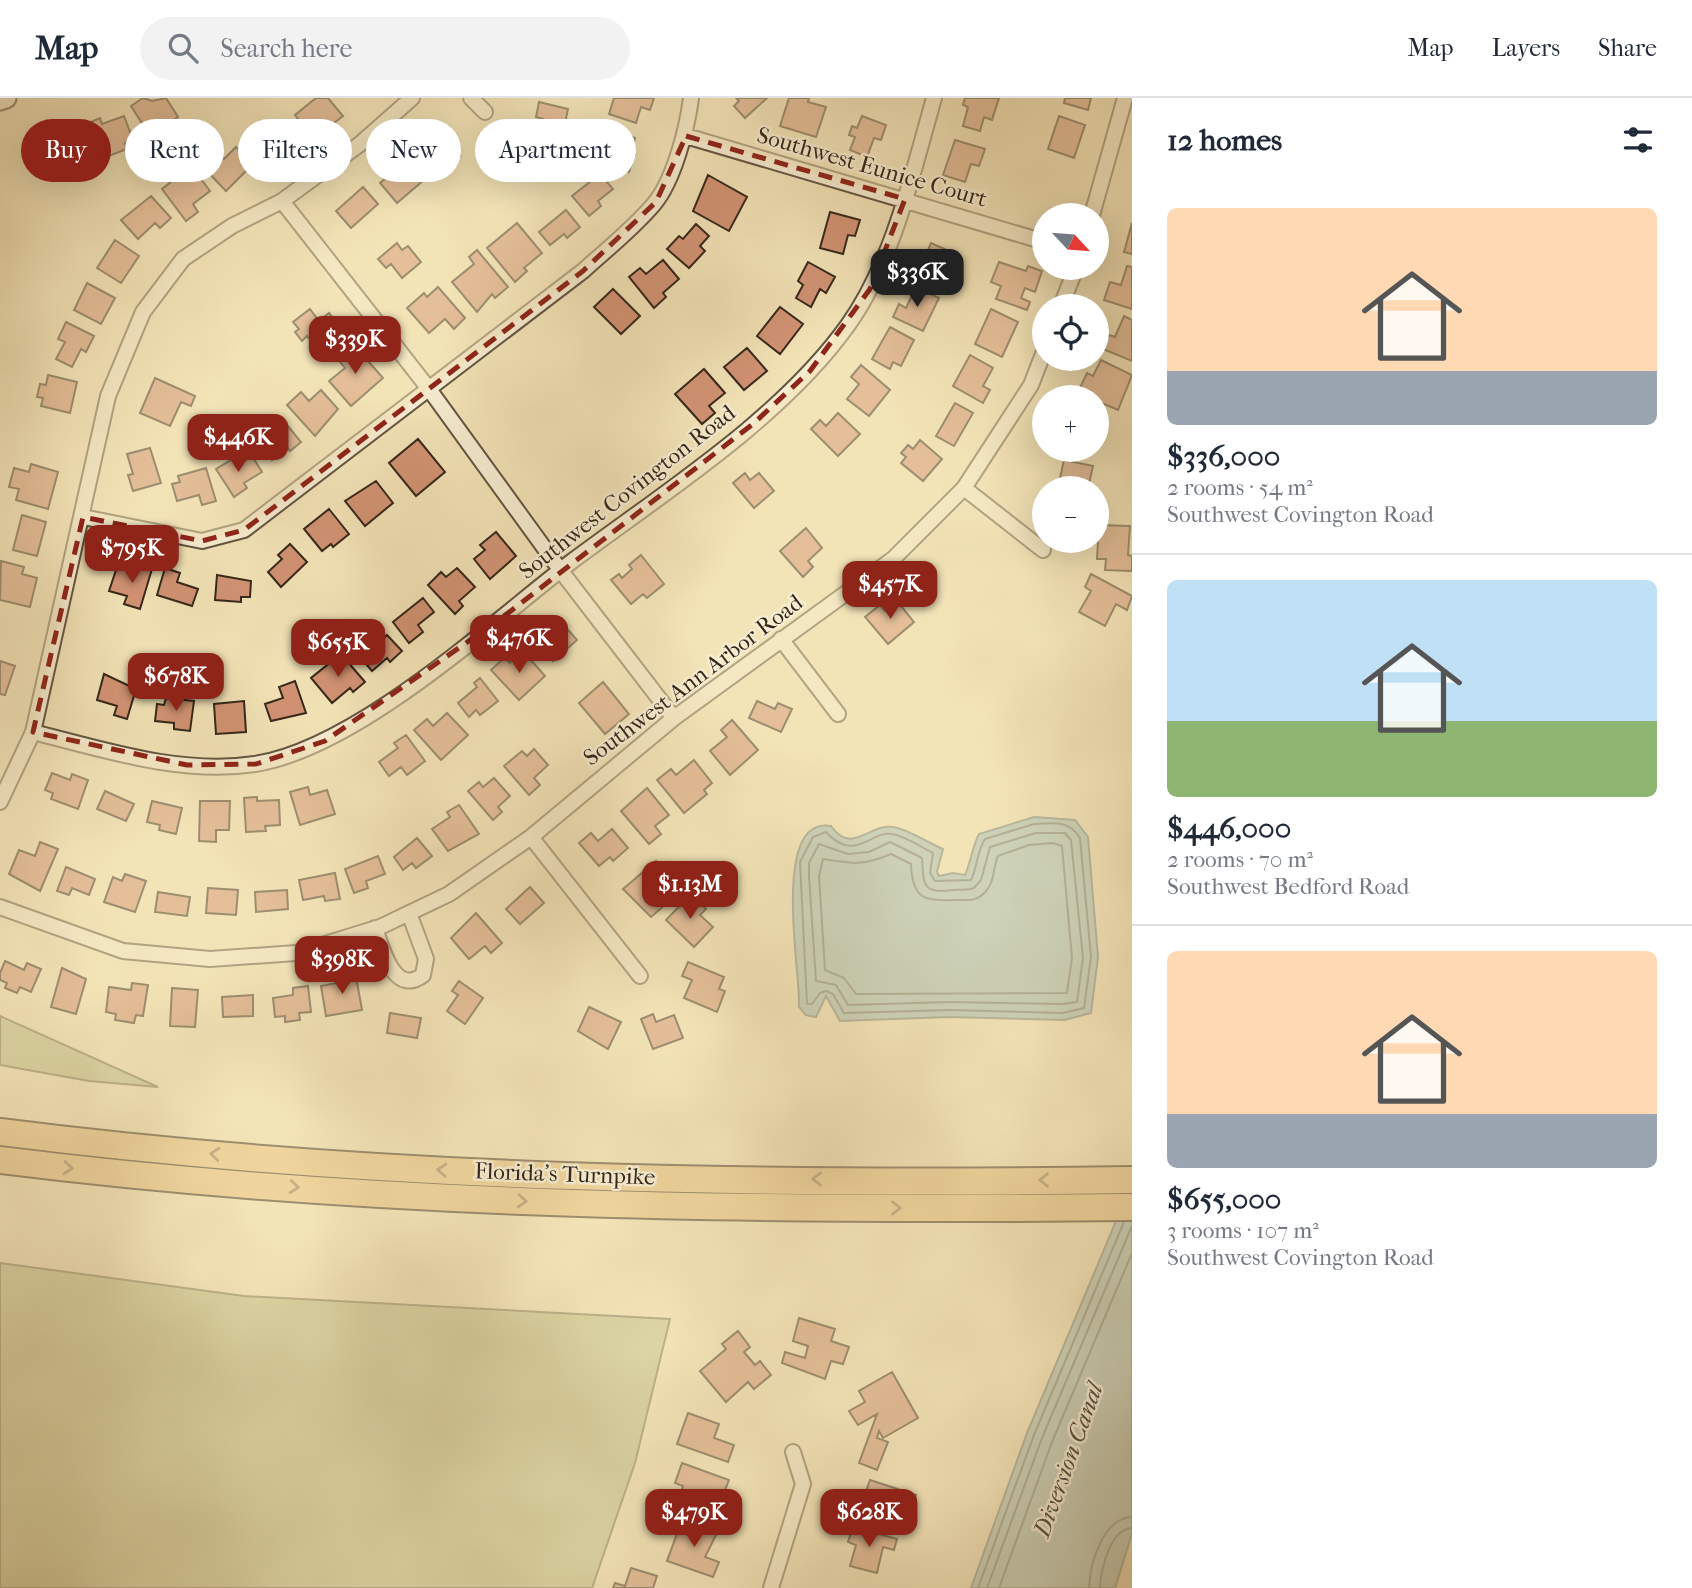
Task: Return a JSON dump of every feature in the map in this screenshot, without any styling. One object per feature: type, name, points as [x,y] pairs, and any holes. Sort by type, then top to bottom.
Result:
[{"type":"highway","name":"Florida's Turnpike","points":[[0,1132],[311,1163],[568,1177],[1122,1180]]},
{"type":"highway","name":"Florida's Turnpike","points":[[0,1160],[314,1189],[568,1203],[867,1208],[1132,1207]]},
{"type":"street","points":[[0,100],[6,98]]},
{"type":"street","points":[[0,802],[33,732],[108,396],[143,312],[183,258],[232,226],[282,201],[360,144],[412,98]]},
{"type":"street","points":[[471,98],[485,112]]},
{"type":"street","points":[[83,517],[202,541],[244,530],[583,271],[633,226],[656,202],[686,136],[691,98]]},
{"type":"street","name":"Southwest Covington Road","points":[[33,732],[154,761],[187,765],[256,764],[325,741],[398,695],[752,424],[810,371],[848,325],[870,289],[905,199],[934,98]]},
{"type":"street","points":[[1095,203],[1125,98]]},
{"type":"street","name":"Southwest Eunice Court","points":[[686,136],[1032,238]]},
{"type":"street","points":[[282,201],[429,389],[561,571],[674,718]]},
{"type":"street","name":"Southwest Ann Arbor Road","points":[[0,907],[123,951],[210,959],[296,953],[376,928],[449,894],[531,837],[674,718],[893,559],[964,488],[1031,384],[1036,371]]},
{"type":"street","points":[[964,488],[1032,542]]},
{"type":"street","points":[[781,639],[838,714]]},
{"type":"street","points":[[531,837],[640,976]]},
{"type":"street","points":[[376,928],[396,976],[405,981],[416,980],[423,975],[426,959],[409,913]]},
{"type":"street","points":[[771,1588],[803,1484],[793,1452]]},
{"type":"highlighted area","points":[[686,136],[905,199],[870,289],[810,371],[753,424],[499,620],[325,741],[256,764],[187,765],[33,732],[83,517],[202,541],[244,530],[583,271],[656,202]]},
{"type":"green space","points":[[0,1016],[158,1087],[89,1081],[0,1065]]},
{"type":"green space","points":[[0,1263],[244,1296],[670,1319],[635,1463],[592,1588],[0,1588]]},
{"type":"water","points":[[1034,817],[1075,820],[1088,837],[1098,957],[1091,1013],[1064,1020],[949,1017],[840,1021],[826,996],[816,1017],[806,1015],[799,1007],[793,900],[795,869],[801,845],[812,829],[831,826],[846,838],[854,838],[877,829],[893,827],[943,849],[937,872],[939,876],[953,873],[965,875],[979,834]]},
{"type":"water","name":"Diversion Canal","points":[[1132,1183],[1132,1533],[1115,1588],[971,1588],[1027,1433]]},
{"type":"building","points":[[143,98],[152,101],[166,98],[178,117],[139,119],[131,106]]},
{"type":"building","points":[[316,98],[328,98],[343,116],[339,119],[298,119],[295,115]]},
{"type":"building","points":[[614,98],[654,98],[650,110],[641,107],[636,123],[636,119],[624,119],[609,114]]},
{"type":"building","points":[[736,98],[767,98],[745,118],[734,106],[739,101]]},
{"type":"building","points":[[789,98],[809,98],[808,102],[826,107],[816,137],[780,126]]},
{"type":"building","points":[[965,98],[999,98],[992,120],[984,117],[980,131],[963,126],[968,107],[963,105]]},
{"type":"building","points":[[1065,98],[1091,98],[1088,110],[1064,103]]},
{"type":"building","points":[[539,102],[568,109],[566,119],[536,117]]},
{"type":"building","points":[[124,116],[125,119],[125,150],[111,155],[111,121]]},
{"type":"building","points":[[862,116],[886,125],[881,140],[874,138],[867,157],[850,150],[855,137],[849,135],[852,126],[857,128]]},
{"type":"building","points":[[1059,116],[1085,125],[1074,158],[1048,149]]},
{"type":"building","points":[[955,140],[985,149],[979,166],[971,164],[965,182],[943,175]]},
{"type":"building","points":[[236,147],[238,149],[238,179],[226,191],[217,182],[224,182],[224,159]]},
{"type":"building","points":[[708,175],[747,197],[729,231],[693,211]]},
{"type":"building","points":[[171,182],[203,182],[210,191],[193,204],[198,212],[186,221],[162,189]]},
{"type":"building","points":[[381,182],[422,182],[397,203]]},
{"type":"building","points":[[590,182],[607,182],[613,189],[598,201],[601,206],[589,216],[572,196]]},
{"type":"building","points":[[363,187],[378,204],[351,228],[336,211]]},
{"type":"building","points":[[151,196],[171,218],[160,228],[155,223],[138,239],[121,220]]},
{"type":"building","points":[[566,210],[580,227],[567,238],[564,234],[550,245],[539,232]]},
{"type":"building","points":[[830,212],[860,220],[855,236],[848,235],[843,254],[820,248]]},
{"type":"building","points":[[517,223],[542,253],[524,268],[527,271],[515,282],[487,248]]},
{"type":"building","points":[[1132,223],[1132,254],[1124,252]]},
{"type":"building","points":[[696,224],[709,236],[700,246],[705,251],[689,268],[667,249],[679,236],[683,239]]},
{"type":"building","points":[[115,240],[139,256],[121,283],[97,268]]},
{"type":"building","points":[[397,243],[402,250],[408,246],[421,262],[402,278],[391,264],[386,268],[378,259]]},
{"type":"building","points":[[931,243],[958,255],[944,286],[913,273],[918,260],[923,262]]},
{"type":"building","points":[[477,250],[508,287],[495,298],[492,294],[477,312],[452,282],[474,264],[469,257]]},
{"type":"building","points":[[663,260],[679,279],[663,293],[666,297],[654,308],[629,277],[640,268],[646,274]]},
{"type":"building","points":[[808,262],[835,277],[826,293],[820,289],[811,307],[796,298],[803,285],[798,281]]},
{"type":"building","points":[[999,262],[1026,271],[1028,266],[1032,267],[1032,280],[1039,280],[1035,292],[1025,288],[1021,298],[1030,302],[1027,310],[996,299],[1001,286],[991,282]]},
{"type":"building","points":[[1127,266],[1132,267],[1132,309],[1109,302],[1109,294],[1106,294],[1110,282],[1121,285]]},
{"type":"building","points":[[87,283],[115,298],[101,324],[74,310]]},
{"type":"building","points":[[438,287],[465,318],[454,329],[445,319],[429,333],[407,308],[424,293],[427,297]]},
{"type":"building","points":[[916,287],[939,298],[923,331],[893,317],[899,304],[906,308]]},
{"type":"building","points":[[613,289],[640,316],[621,334],[594,307]]},
{"type":"building","points":[[780,307],[803,324],[780,354],[757,336]]},
{"type":"building","points":[[310,309],[319,321],[329,313],[338,324],[314,344],[307,336],[302,341],[295,332],[299,329],[293,322]]},
{"type":"building","points":[[991,309],[1018,322],[1002,357],[975,344]]},
{"type":"building","points":[[1124,316],[1132,320],[1132,361],[1109,351],[1109,335],[1115,337]]},
{"type":"building","points":[[66,322],[94,336],[86,352],[81,349],[72,367],[56,359],[65,342],[58,339]]},
{"type":"building","points":[[890,327],[914,340],[901,366],[893,362],[890,369],[872,359]]},
{"type":"building","points":[[353,344],[383,378],[351,406],[329,381],[345,368],[337,358]]},
{"type":"building","points":[[747,348],[767,371],[744,390],[724,367]]},
{"type":"building","points":[[970,355],[993,368],[983,386],[990,390],[983,403],[953,386]]},
{"type":"building","points":[[1109,364],[1132,375],[1118,410],[1109,406],[1109,385],[1081,385],[1087,373],[1093,376],[1096,371],[1109,371]]},
{"type":"building","points":[[861,365],[890,390],[869,416],[847,399],[859,384],[851,377]]},
{"type":"building","points":[[704,369],[725,393],[709,406],[715,413],[702,424],[675,394]]},
{"type":"building","points":[[48,375],[77,382],[70,413],[41,406],[43,398],[37,397],[40,384],[46,385]]},
{"type":"building","points":[[155,378],[195,396],[191,406],[181,402],[170,426],[140,413]]},
{"type":"building","points":[[321,390],[338,409],[315,436],[287,405],[301,392],[309,401]]},
{"type":"building","points":[[955,403],[973,413],[954,446],[936,436]]},
{"type":"building","points":[[838,413],[860,434],[838,456],[811,429],[820,420],[826,426]]},
{"type":"building","points":[[287,425],[301,442],[290,451],[287,447],[272,460],[261,447]]},
{"type":"building","points":[[418,439],[445,472],[416,496],[389,463]]},
{"type":"building","points":[[920,440],[942,459],[923,481],[901,463],[906,457],[901,453],[908,445],[913,449]]},
{"type":"building","points":[[150,448],[161,483],[133,491],[128,475],[133,474],[127,454]]},
{"type":"building","points":[[252,456],[262,472],[244,483],[247,488],[234,497],[216,469],[236,457],[240,464]]},
{"type":"building","points":[[1064,462],[1093,466],[1091,476],[1060,476]]},
{"type":"building","points":[[31,464],[58,472],[48,509],[16,500],[19,489],[9,487],[14,468],[29,472]]},
{"type":"building","points":[[206,468],[216,501],[202,505],[199,495],[177,501],[172,484],[180,482],[178,476]]},
{"type":"building","points":[[745,473],[750,480],[759,473],[774,491],[754,508],[733,483]]},
{"type":"building","points":[[376,481],[393,503],[365,526],[345,501]]},
{"type":"building","points":[[329,509],[349,534],[333,547],[331,544],[322,551],[304,529]]},
{"type":"building","points":[[22,515],[46,522],[37,556],[13,550]]},
{"type":"building","points":[[1109,525],[1130,526],[1128,555],[1132,556],[1132,571],[1105,570],[1106,559],[1097,559],[1097,553],[1109,553]]},
{"type":"building","points":[[806,528],[822,548],[808,561],[813,567],[803,577],[780,551]]},
{"type":"building","points":[[496,532],[516,556],[490,579],[474,559],[485,550],[480,545]]},
{"type":"building","points":[[290,544],[307,562],[281,587],[268,572],[282,559],[278,555]]},
{"type":"building","points":[[641,555],[664,584],[647,598],[643,594],[631,604],[611,580],[619,574],[622,578],[632,569],[629,565]]},
{"type":"building","points":[[1,561],[24,567],[22,574],[37,578],[30,607],[0,600]]},
{"type":"building","points":[[137,564],[152,569],[140,609],[124,604],[127,596],[109,591],[117,567],[134,573]]},
{"type":"building","points":[[165,568],[180,573],[177,582],[198,589],[192,606],[157,595]]},
{"type":"building","points":[[457,568],[475,587],[459,601],[463,606],[455,614],[428,585],[441,572],[446,577]]},
{"type":"building","points":[[1091,574],[1132,596],[1127,610],[1116,604],[1105,626],[1079,612],[1091,591],[1085,587]]},
{"type":"building","points":[[217,575],[251,581],[250,597],[241,597],[241,602],[215,600]]},
{"type":"building","points":[[423,598],[434,612],[418,625],[423,632],[409,643],[393,622]]},
{"type":"building","points":[[897,601],[914,622],[888,644],[865,617],[880,605],[885,611]]},
{"type":"building","points":[[561,622],[577,640],[553,661],[533,639],[546,628],[550,632]]},
{"type":"building","points":[[387,635],[402,651],[390,662],[387,658],[372,671],[361,658]]},
{"type":"building","points":[[523,651],[545,676],[519,700],[491,670],[504,658],[510,663]]},
{"type":"building","points":[[341,654],[365,682],[353,692],[350,688],[332,703],[311,678]]},
{"type":"building","points":[[0,661],[15,666],[5,695],[0,694]]},
{"type":"building","points":[[104,674],[136,689],[127,719],[114,715],[117,706],[97,700]]},
{"type":"building","points":[[480,678],[498,701],[480,715],[476,710],[469,717],[458,703],[477,687],[474,683]]},
{"type":"building","points":[[295,681],[306,713],[271,721],[265,704],[283,698],[279,687]]},
{"type":"building","points":[[603,682],[629,714],[605,734],[579,703]]},
{"type":"building","points":[[166,698],[194,701],[190,731],[174,729],[174,723],[155,721],[157,704],[164,705]]},
{"type":"building","points":[[244,701],[246,732],[216,734],[214,704]]},
{"type":"building","points":[[757,701],[775,709],[778,703],[792,709],[781,732],[749,718]]},
{"type":"building","points":[[447,713],[468,735],[441,760],[414,730],[427,719],[433,726]]},
{"type":"building","points":[[732,720],[758,750],[730,775],[710,751],[727,737],[721,730]]},
{"type":"building","points":[[406,735],[425,761],[407,775],[401,767],[389,776],[379,762],[398,748],[394,743]]},
{"type":"building","points":[[534,749],[548,765],[534,778],[540,785],[529,795],[504,766],[522,751],[527,756]]},
{"type":"building","points":[[694,760],[712,783],[704,790],[707,794],[684,813],[657,780],[671,769],[676,775]]},
{"type":"building","points":[[52,773],[70,780],[72,774],[88,780],[78,809],[51,799],[53,793],[45,790]]},
{"type":"building","points":[[494,778],[510,796],[498,807],[502,812],[493,820],[468,791],[479,782],[483,787]]},
{"type":"building","points":[[308,787],[310,795],[327,790],[335,814],[300,825],[290,792]]},
{"type":"building","points":[[647,788],[669,815],[655,826],[661,834],[649,844],[621,811]]},
{"type":"building","points":[[105,791],[134,804],[126,821],[97,809]]},
{"type":"building","points":[[257,797],[257,801],[279,800],[280,825],[265,826],[266,831],[246,832],[244,798]]},
{"type":"building","points":[[152,801],[182,808],[176,834],[159,830],[160,825],[147,822]]},
{"type":"building","points":[[200,801],[230,801],[229,830],[216,830],[216,842],[199,841]]},
{"type":"building","points":[[459,805],[479,834],[448,851],[432,829],[450,817],[447,812]]},
{"type":"building","points":[[612,829],[628,848],[613,861],[610,857],[599,866],[579,843],[591,833],[598,841]]},
{"type":"building","points":[[417,838],[432,856],[416,868],[412,863],[403,870],[394,857]]},
{"type":"building","points":[[40,842],[58,849],[40,891],[9,874],[19,850],[35,856]]},
{"type":"building","points":[[378,856],[385,874],[366,881],[368,888],[354,893],[345,869]]},
{"type":"building","points":[[656,861],[681,891],[651,917],[623,889]]},
{"type":"building","points":[[66,867],[95,879],[89,895],[72,888],[69,895],[57,891]]},
{"type":"building","points":[[335,873],[340,899],[325,901],[324,896],[303,900],[299,880]]},
{"type":"building","points":[[125,874],[146,881],[135,912],[104,902],[113,877],[122,881]]},
{"type":"building","points":[[530,887],[544,903],[520,924],[506,909]]},
{"type":"building","points":[[208,888],[238,890],[236,915],[206,913]]},
{"type":"building","points":[[287,890],[288,909],[256,912],[255,892]]},
{"type":"building","points":[[158,892],[190,897],[187,916],[155,912]]},
{"type":"building","points":[[691,894],[706,909],[700,915],[713,927],[694,947],[666,920]]},
{"type":"building","points":[[476,913],[502,943],[491,953],[485,946],[469,959],[451,938]]},
{"type":"building","points":[[5,961],[24,970],[27,963],[41,969],[31,992],[20,987],[17,993],[5,988],[7,983],[0,980],[0,973]]},
{"type":"building","points":[[688,962],[724,977],[719,989],[725,991],[717,1012],[684,998],[692,980],[682,976]]},
{"type":"building","points":[[62,968],[86,979],[76,1014],[51,1007]]},
{"type":"building","points":[[355,971],[362,1010],[326,1016],[321,986],[342,982],[341,974]]},
{"type":"building","points":[[459,981],[483,998],[465,1024],[447,1011],[458,995],[452,991]]},
{"type":"building","points":[[132,983],[148,985],[143,1016],[136,1015],[134,1023],[115,1020],[116,1014],[106,1012],[109,987],[131,990]]},
{"type":"building","points":[[308,986],[311,1012],[299,1013],[300,1020],[285,1022],[285,1016],[275,1017],[273,998],[293,995],[293,988]]},
{"type":"building","points":[[172,988],[198,990],[195,1027],[170,1026]]},
{"type":"building","points":[[253,995],[253,1016],[223,1017],[222,997]]},
{"type":"building","points":[[589,1007],[621,1022],[608,1049],[578,1031]]},
{"type":"building","points":[[390,1013],[421,1018],[417,1038],[387,1033]]},
{"type":"building","points":[[653,1014],[656,1022],[674,1015],[683,1038],[653,1049],[641,1019]]},
{"type":"building","points":[[799,1318],[835,1329],[831,1341],[849,1347],[843,1364],[831,1361],[825,1379],[782,1363],[785,1352],[805,1358],[808,1346],[793,1341]]},
{"type":"building","points":[[738,1331],[750,1347],[744,1352],[755,1365],[760,1361],[771,1375],[754,1389],[748,1382],[726,1402],[700,1371],[726,1349],[722,1344]]},
{"type":"building","points":[[892,1372],[918,1418],[883,1438],[879,1431],[877,1438],[888,1442],[877,1470],[859,1463],[877,1414],[858,1425],[849,1411],[865,1402],[859,1391]]},
{"type":"building","points":[[688,1413],[719,1424],[714,1438],[734,1445],[728,1462],[677,1444]]},
{"type":"building","points":[[682,1463],[729,1480],[723,1495],[713,1491],[704,1519],[675,1508],[683,1486],[675,1483]]},
{"type":"building","points":[[870,1480],[916,1495],[904,1532],[868,1520],[875,1498],[865,1494]]},
{"type":"building","points":[[682,1520],[717,1533],[705,1557],[719,1562],[713,1577],[667,1561]]},
{"type":"building","points":[[853,1527],[897,1539],[894,1550],[883,1547],[877,1573],[850,1566],[856,1545],[848,1542]]},
{"type":"building","points":[[631,1568],[657,1576],[653,1588],[613,1588],[615,1583],[625,1586]]}]
